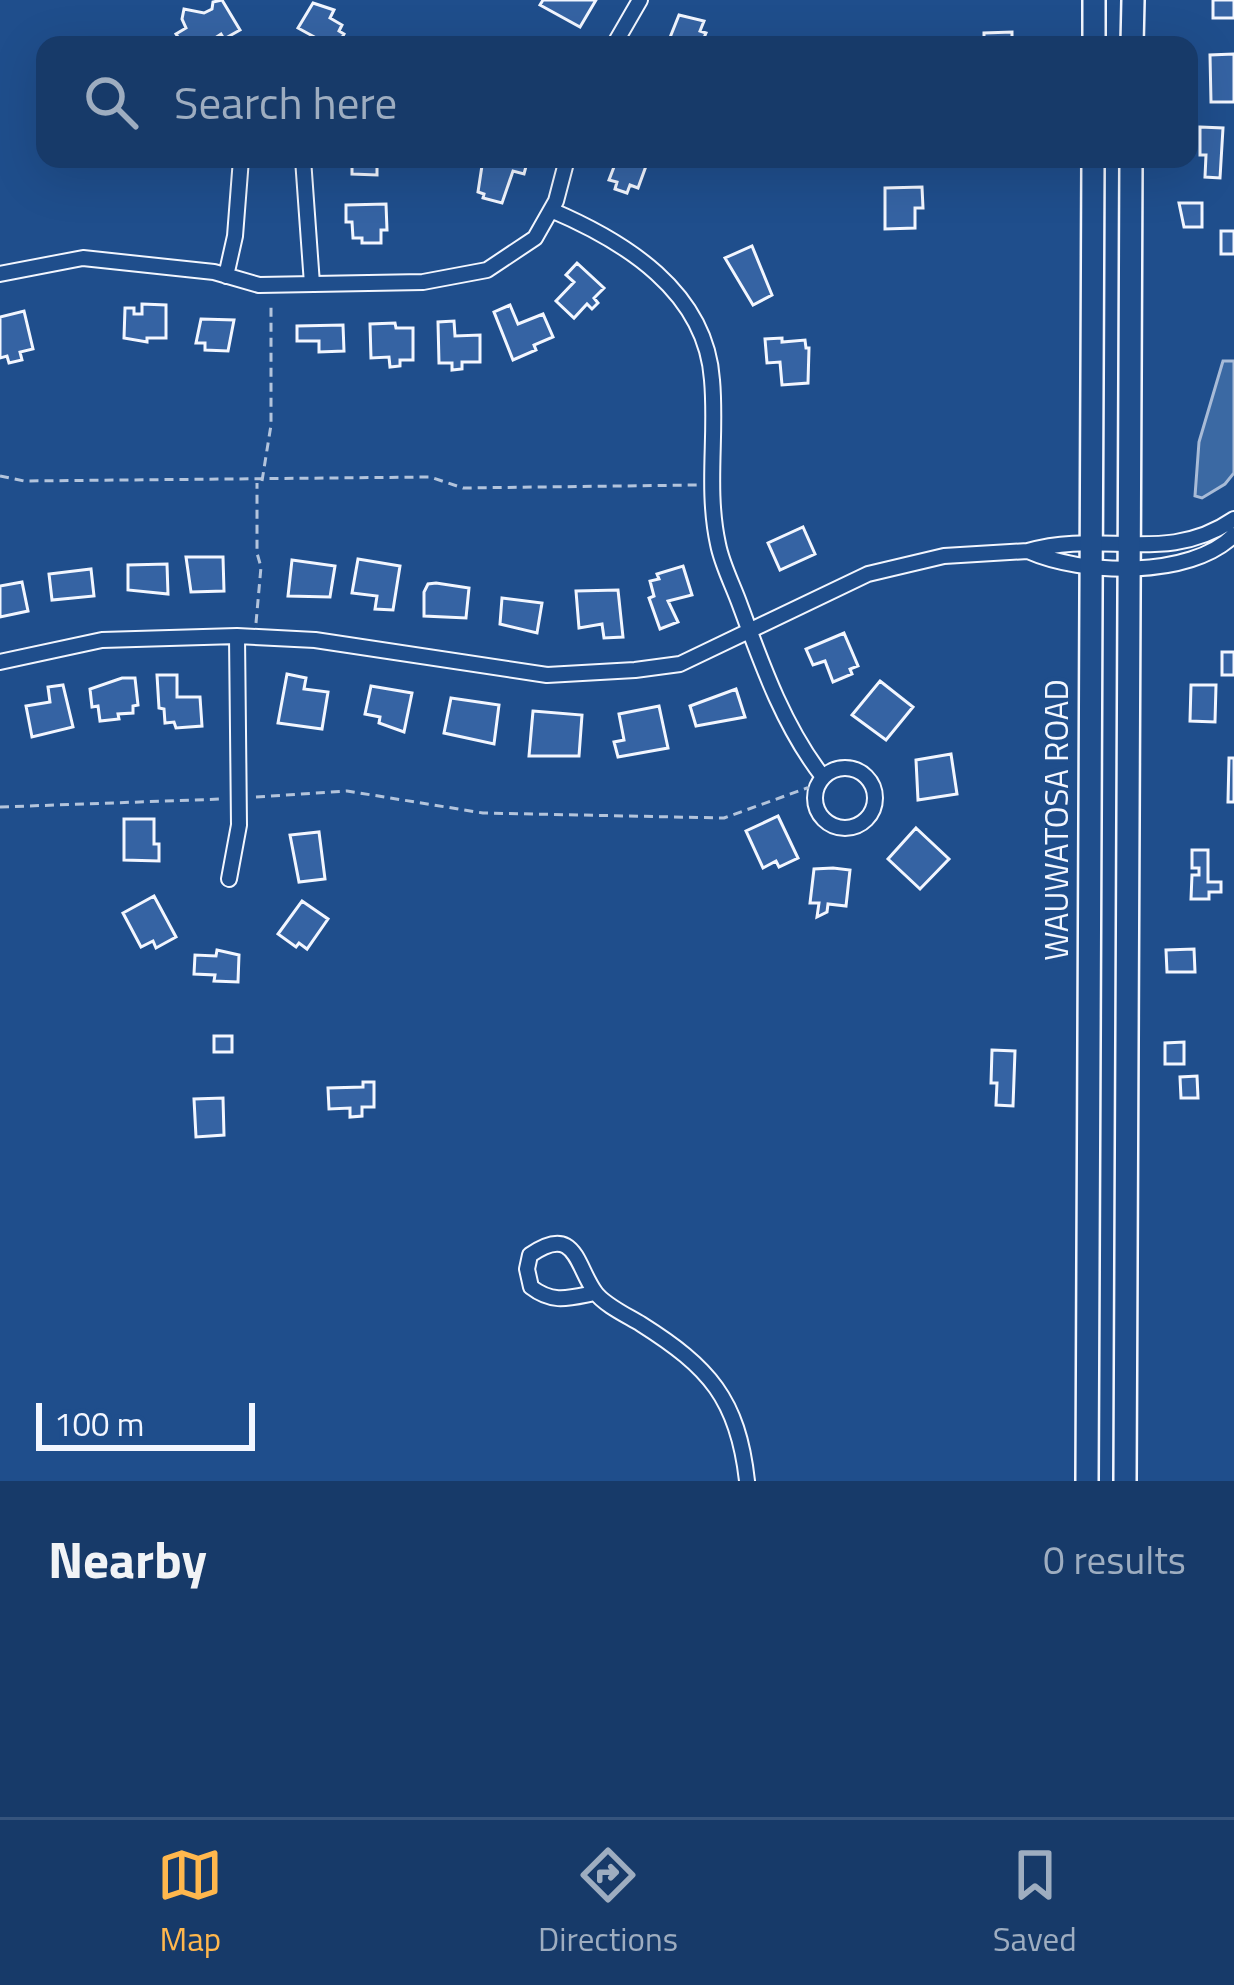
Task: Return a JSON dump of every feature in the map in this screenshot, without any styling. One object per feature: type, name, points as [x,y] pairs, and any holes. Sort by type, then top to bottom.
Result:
[{"type":"main road","points":[[1094,0],[1094,36]]},
{"type":"main road","points":[[1132,0],[1132,36]]},
{"type":"main road","name":"WAUWATOSA ROAD","points":[[1087,1481],[1093,168]]},
{"type":"main road","points":[[1126,1481],[1131,168]]},
{"type":"street","points":[[619,36],[640,0]]},
{"type":"street","points":[[226,276],[241,168]]},
{"type":"street","points":[[304,168],[312,284]]},
{"type":"street","points":[[0,274],[83,258],[131,260],[259,285],[423,282],[488,270],[535,238],[551,210],[564,168]]},
{"type":"street","points":[[551,210],[598,230],[660,274],[686,305],[708,348],[713,381],[711,485],[718,547],[796,743],[820,783],[819,812],[833,825],[852,826],[868,816],[875,797],[860,772],[841,768],[820,783]]},
{"type":"street","points":[[1028,551],[1054,563],[1090,568],[1191,542],[1234,519]]},
{"type":"street","points":[[0,662],[102,640],[237,636],[315,640],[547,675],[680,664],[868,574],[944,556],[1028,551],[1058,542],[1090,543],[1127,556],[1196,560],[1234,535]]},
{"type":"street","points":[[229,879],[240,799],[237,636]]},
{"type":"street","points":[[595,1293],[546,1298],[531,1287],[530,1255],[545,1244],[560,1244],[575,1252],[595,1293],[704,1369],[727,1403],[744,1450],[747,1481]]},
{"type":"path","points":[[256,637],[260,481],[271,425],[271,304]]},
{"type":"path","points":[[0,476],[24,481],[430,477],[463,488],[711,485]]},
{"type":"path","points":[[0,807],[346,791],[483,813],[724,818],[820,783]]},
{"type":"water","points":[[1223,361],[1234,361],[1234,473],[1202,498],[1195,496],[1199,442]]},
{"type":"building","points":[[222,0],[240,30],[229,36],[177,36],[186,28],[184,9],[204,13],[212,9],[213,2]]},
{"type":"building","points":[[543,0],[596,0],[580,27],[540,5]]},
{"type":"building","points":[[1213,0],[1234,0],[1234,18],[1213,18]]},
{"type":"building","points":[[313,3],[334,10],[330,18],[342,25],[339,31],[344,34],[313,36],[298,28]]},
{"type":"building","points":[[679,15],[704,21],[700,31],[705,36],[671,36]]},
{"type":"building","points":[[1012,32],[1012,36],[984,36]]},
{"type":"building","points":[[1234,54],[1234,102],[1211,102],[1210,55]]},
{"type":"building","points":[[1200,127],[1223,128],[1220,178],[1205,177]]},
{"type":"building","points":[[352,168],[377,168],[377,175],[352,174]]},
{"type":"building","points":[[482,168],[526,168],[524,174],[513,171],[502,203],[478,192]]},
{"type":"building","points":[[614,168],[645,168],[638,188],[630,185],[627,193],[615,189],[617,182],[609,180]]},
{"type":"building","points":[[922,187],[923,208],[915,208],[915,228],[885,229],[885,188]]},
{"type":"building","points":[[1179,203],[1202,203],[1202,227],[1184,227]]},
{"type":"building","points":[[386,204],[387,230],[381,230],[381,243],[353,238],[346,205]]},
{"type":"building","points":[[1221,231],[1234,231],[1234,254],[1221,254]]},
{"type":"building","points":[[752,246],[772,295],[753,305],[725,258]]},
{"type":"building","points":[[577,263],[604,288],[594,298],[598,303],[592,309],[587,304],[574,318],[556,301],[574,282],[566,275]]},
{"type":"building","points":[[142,304],[166,305],[166,338],[147,338],[147,342],[124,338],[125,308],[142,314]]},
{"type":"building","points":[[510,305],[518,324],[543,314],[553,337],[513,360],[494,312]]},
{"type":"building","points":[[24,311],[33,349],[20,352],[22,360],[9,363],[7,356],[0,358],[0,317]]},
{"type":"building","points":[[201,319],[234,320],[228,351],[205,350],[205,343],[196,343]]},
{"type":"building","points":[[454,321],[455,336],[480,335],[480,362],[462,362],[462,369],[452,370],[452,363],[439,363],[438,322]]},
{"type":"building","points":[[395,323],[396,328],[413,328],[413,360],[400,360],[400,366],[390,367],[389,357],[371,358],[370,324]]},
{"type":"building","points":[[343,325],[344,351],[319,352],[319,341],[297,341],[297,326]]},
{"type":"building","points":[[782,338],[782,342],[805,340],[808,383],[782,385],[780,362],[767,363],[765,339]]},
{"type":"building","points":[[803,527],[815,554],[780,570],[768,543]]},
{"type":"building","points":[[186,557],[223,557],[224,591],[191,592]]},
{"type":"building","points":[[358,559],[400,566],[393,610],[375,609],[377,596],[352,593]]},
{"type":"building","points":[[292,560],[335,566],[330,597],[288,596]]},
{"type":"building","points":[[167,564],[168,594],[128,590],[128,565]]},
{"type":"building","points":[[683,566],[692,595],[668,601],[678,622],[660,629],[649,598],[654,596],[650,581]]},
{"type":"building","points":[[91,569],[94,596],[52,600],[49,574]]},
{"type":"building","points":[[22,582],[28,611],[0,617],[0,586]]},
{"type":"building","points":[[428,584],[469,588],[466,618],[424,616],[424,592]]},
{"type":"building","points":[[618,590],[623,637],[604,638],[602,624],[579,628],[576,591]]},
{"type":"building","points":[[502,598],[542,603],[537,633],[500,624]]},
{"type":"building","points":[[844,633],[858,666],[833,682],[825,661],[813,665],[806,649]]},
{"type":"building","points":[[1222,652],[1234,652],[1234,675],[1222,675]]},
{"type":"building","points":[[287,674],[306,678],[304,689],[328,692],[322,729],[278,723]]},
{"type":"building","points":[[157,675],[177,675],[177,697],[200,697],[202,726],[176,728],[174,722],[165,723]]},
{"type":"building","points":[[135,678],[138,705],[133,706],[133,713],[118,714],[119,719],[100,721],[90,689]]},
{"type":"building","points":[[880,681],[913,707],[886,740],[852,715]]},
{"type":"building","points":[[63,685],[73,727],[32,737],[26,706],[50,702],[48,687]]},
{"type":"building","points":[[1191,685],[1216,685],[1215,722],[1190,721]]},
{"type":"building","points":[[371,686],[412,693],[404,732],[365,714]]},
{"type":"building","points":[[736,689],[745,717],[696,726],[690,706]]},
{"type":"building","points":[[451,698],[499,705],[494,744],[444,733]]},
{"type":"building","points":[[659,706],[668,748],[618,757],[614,742],[624,740],[619,714]]},
{"type":"building","points":[[533,711],[582,715],[579,756],[529,756]]},
{"type":"building","points":[[951,754],[957,794],[918,800],[916,760]]},
{"type":"building","points":[[1229,758],[1234,758],[1234,802],[1228,802]]},
{"type":"building","points":[[778,816],[798,858],[763,868],[746,831]]},
{"type":"building","points":[[124,819],[154,819],[159,861],[124,860]]},
{"type":"building","points":[[916,828],[949,859],[920,889],[888,859]]},
{"type":"building","points":[[319,832],[325,879],[299,882],[290,835]]},
{"type":"building","points":[[1192,850],[1208,850],[1208,882],[1221,882],[1221,892],[1209,892],[1209,899],[1191,899],[1192,875],[1199,875],[1199,868],[1192,868]]},
{"type":"building","points":[[814,869],[850,870],[846,906],[828,904],[827,912],[817,917],[819,903],[810,903]]},
{"type":"building","points":[[154,896],[176,937],[156,948],[153,941],[141,947],[123,913]]},
{"type":"building","points":[[302,901],[328,919],[307,949],[278,934]]},
{"type":"building","points":[[1194,949],[1195,972],[1167,972],[1166,950]]},
{"type":"building","points":[[217,950],[239,955],[238,982],[194,974],[195,955],[216,956]]},
{"type":"building","points":[[214,1036],[232,1036],[232,1052],[214,1052]]},
{"type":"building","points":[[1184,1042],[1184,1064],[1165,1064],[1165,1043]]},
{"type":"building","points":[[992,1050],[1015,1051],[1013,1106],[996,1105]]},
{"type":"building","points":[[1197,1076],[1198,1098],[1181,1098],[1180,1077]]},
{"type":"building","points":[[363,1082],[374,1082],[374,1107],[362,1107],[362,1116],[350,1117],[350,1108],[329,1109],[328,1088],[363,1087]]},
{"type":"building","points":[[223,1098],[224,1135],[196,1137],[194,1099]]}]
